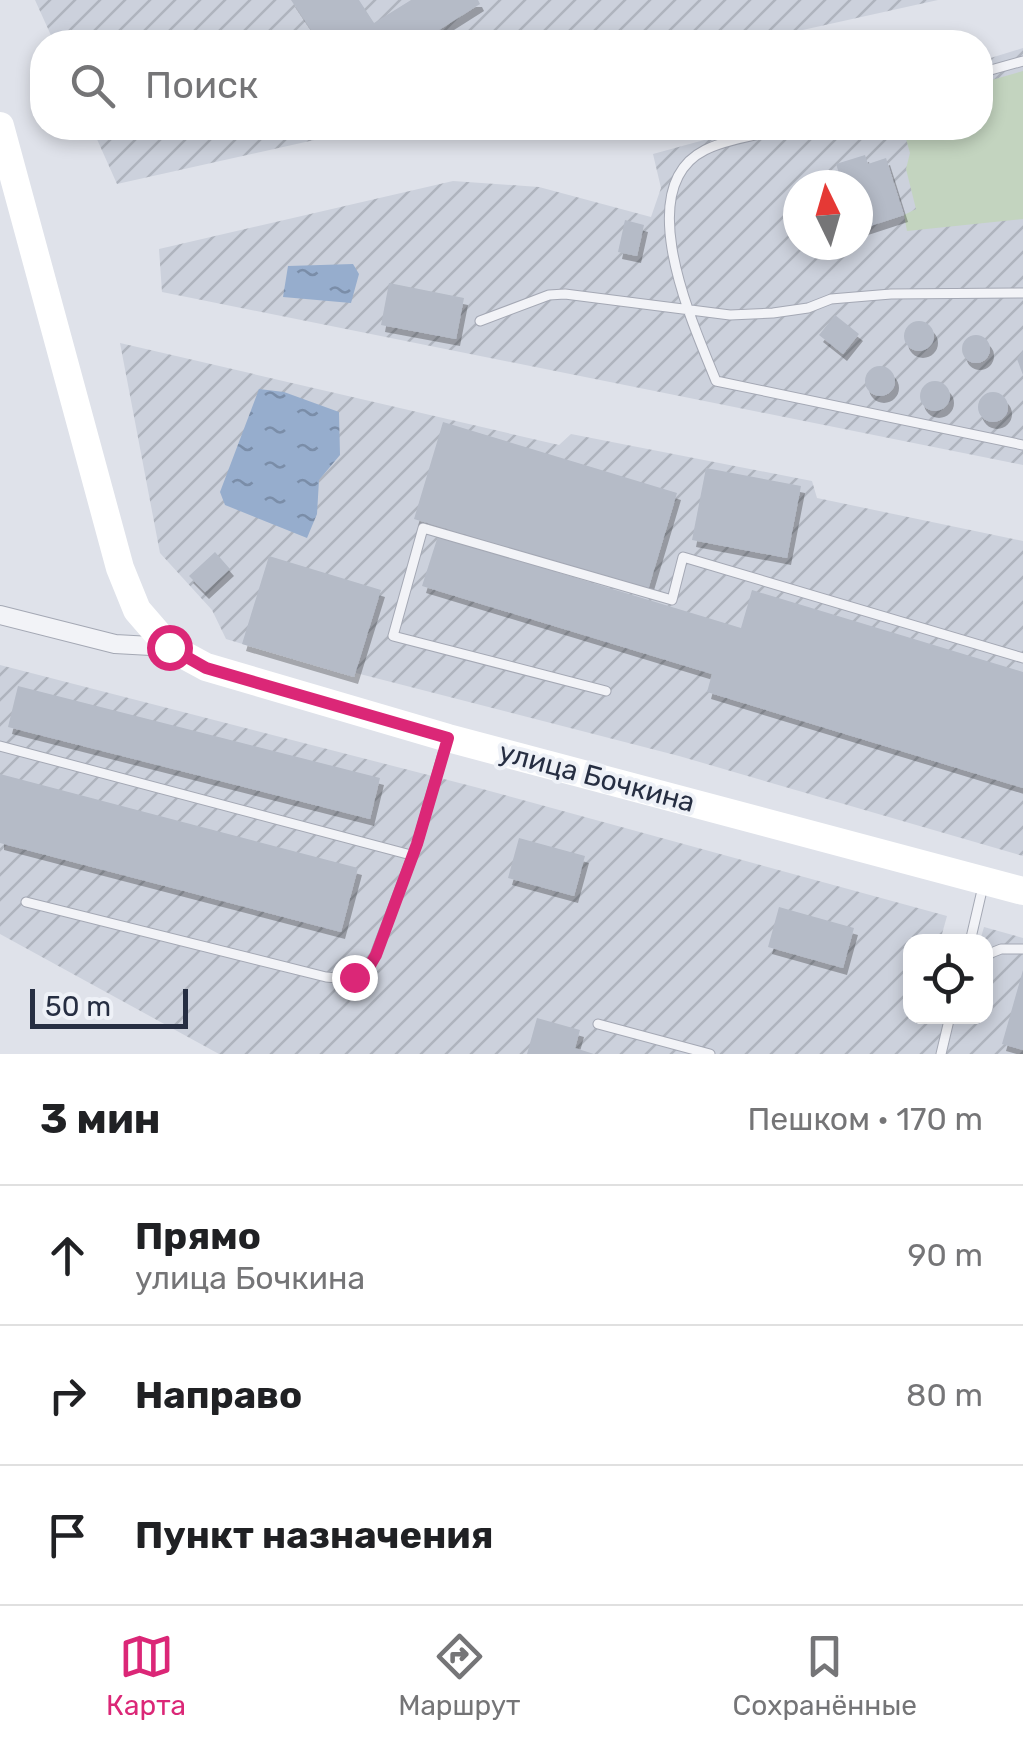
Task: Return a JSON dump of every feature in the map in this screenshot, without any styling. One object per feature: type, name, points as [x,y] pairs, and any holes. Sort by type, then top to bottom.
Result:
[{"type":"street","points":[[0,126],[120,568],[138,610],[169,647]]},
{"type":"street","name":"улица Бочкина","points":[[0,615],[116,644],[169,647],[206,668],[448,738],[1023,891]]},
{"type":"lane","points":[[993,68],[1023,60]]},
{"type":"lane","points":[[742,140],[704,150],[684,168],[675,189],[669,225],[677,282],[716,381],[1021,444]]},
{"type":"lane","points":[[480,321],[549,295],[565,294],[730,315],[773,313],[808,308],[831,299],[890,294],[1023,293]]},
{"type":"lane","points":[[606,691],[393,636],[423,528],[672,600],[683,557],[1023,658]]},
{"type":"lane","points":[[26,902],[326,978],[344,979],[366,972],[376,955],[448,738]]},
{"type":"lane","points":[[0,746],[411,855]]},
{"type":"lane","points":[[972,934],[984,880]]},
{"type":"lane","points":[[993,952],[1023,949]]},
{"type":"lane","points":[[598,1024],[710,1054]]},
{"type":"lane","points":[[941,1054],[948,1024]]},
{"type":"shaded area","points":[[35,0],[938,0],[802,30],[49,30]]},
{"type":"shaded area","points":[[1023,48],[1023,465],[162,292],[159,249],[453,181],[539,187],[651,217],[661,188],[653,154],[704,140],[993,140],[993,57]]},
{"type":"shaded area","points":[[97,140],[314,140],[117,184]]},
{"type":"shaded area","points":[[120,343],[559,445],[571,434],[812,481],[817,498],[1023,541],[1023,856],[679,756],[356,673],[354,677],[226,639],[212,610],[160,553]]},
{"type":"shaded area","points":[[0,665],[475,787],[947,916],[942,934],[903,934],[903,1024],[993,1024],[993,934],[982,934],[984,927],[1023,938],[1023,1054],[219,1054],[0,934]]},
{"type":"green space","points":[[1023,71],[1023,219],[907,231],[904,215],[916,209],[906,169],[910,153],[906,140],[993,140],[993,80]]},
{"type":"water","points":[[353,264],[359,274],[351,303],[283,297],[288,266]]},
{"type":"water","points":[[259,389],[284,392],[339,412],[340,455],[319,480],[317,514],[307,538],[225,505],[220,492]]},
{"type":"building","points":[[291,0],[359,0],[374,23],[411,0],[478,0],[480,4],[439,30],[311,30]]},
{"type":"building","points":[[865,155],[868,164],[886,158],[904,215],[873,225],[873,170],[838,170],[836,164]]},
{"type":"building","points":[[625,220],[644,225],[637,256],[618,252]]},
{"type":"building","points":[[389,283],[464,298],[456,339],[381,325]]},
{"type":"building","points":[[835,315],[859,334],[843,354],[819,335]]},
{"type":"building","points":[[919,321],[930,325],[934,336],[930,347],[919,351],[908,347],[904,336],[908,325]]},
{"type":"building","points":[[976,335],[986,339],[990,349],[986,359],[976,363],[966,359],[962,349],[966,339]]},
{"type":"building","points":[[1023,350],[1023,375],[1017,359]]},
{"type":"building","points":[[880,366],[894,375],[895,381],[886,395],[880,396],[866,387],[865,381],[874,367]]},
{"type":"building","points":[[935,381],[946,385],[950,396],[946,407],[935,411],[924,407],[920,396],[924,385]]},
{"type":"building","points":[[993,392],[1003,397],[1008,407],[1003,417],[993,422],[983,417],[978,407],[983,397]]},
{"type":"building","points":[[443,422],[677,493],[648,590],[414,519]]},
{"type":"building","points":[[706,468],[801,486],[787,558],[692,540]]},
{"type":"building","points":[[438,536],[741,628],[752,590],[1023,672],[1023,788],[707,692],[712,674],[422,586]]},
{"type":"building","points":[[215,552],[230,569],[205,592],[189,576]]},
{"type":"building","points":[[269,556],[381,590],[354,677],[242,644]]},
{"type":"building","points":[[18,686],[380,778],[370,819],[8,727]]},
{"type":"building","points":[[0,774],[358,868],[341,932],[0,843]]},
{"type":"building","points":[[519,838],[585,856],[574,896],[508,878]]},
{"type":"building","points":[[779,907],[854,928],[843,968],[768,947]]},
{"type":"building","points":[[1023,970],[1023,1050],[1002,1044]]},
{"type":"building","points":[[537,1018],[580,1030],[575,1048],[594,1054],[527,1054]]},
{"type":"route","points":[[169,647],[206,668],[448,738],[417,844],[376,955],[366,972],[354,977]]}]
